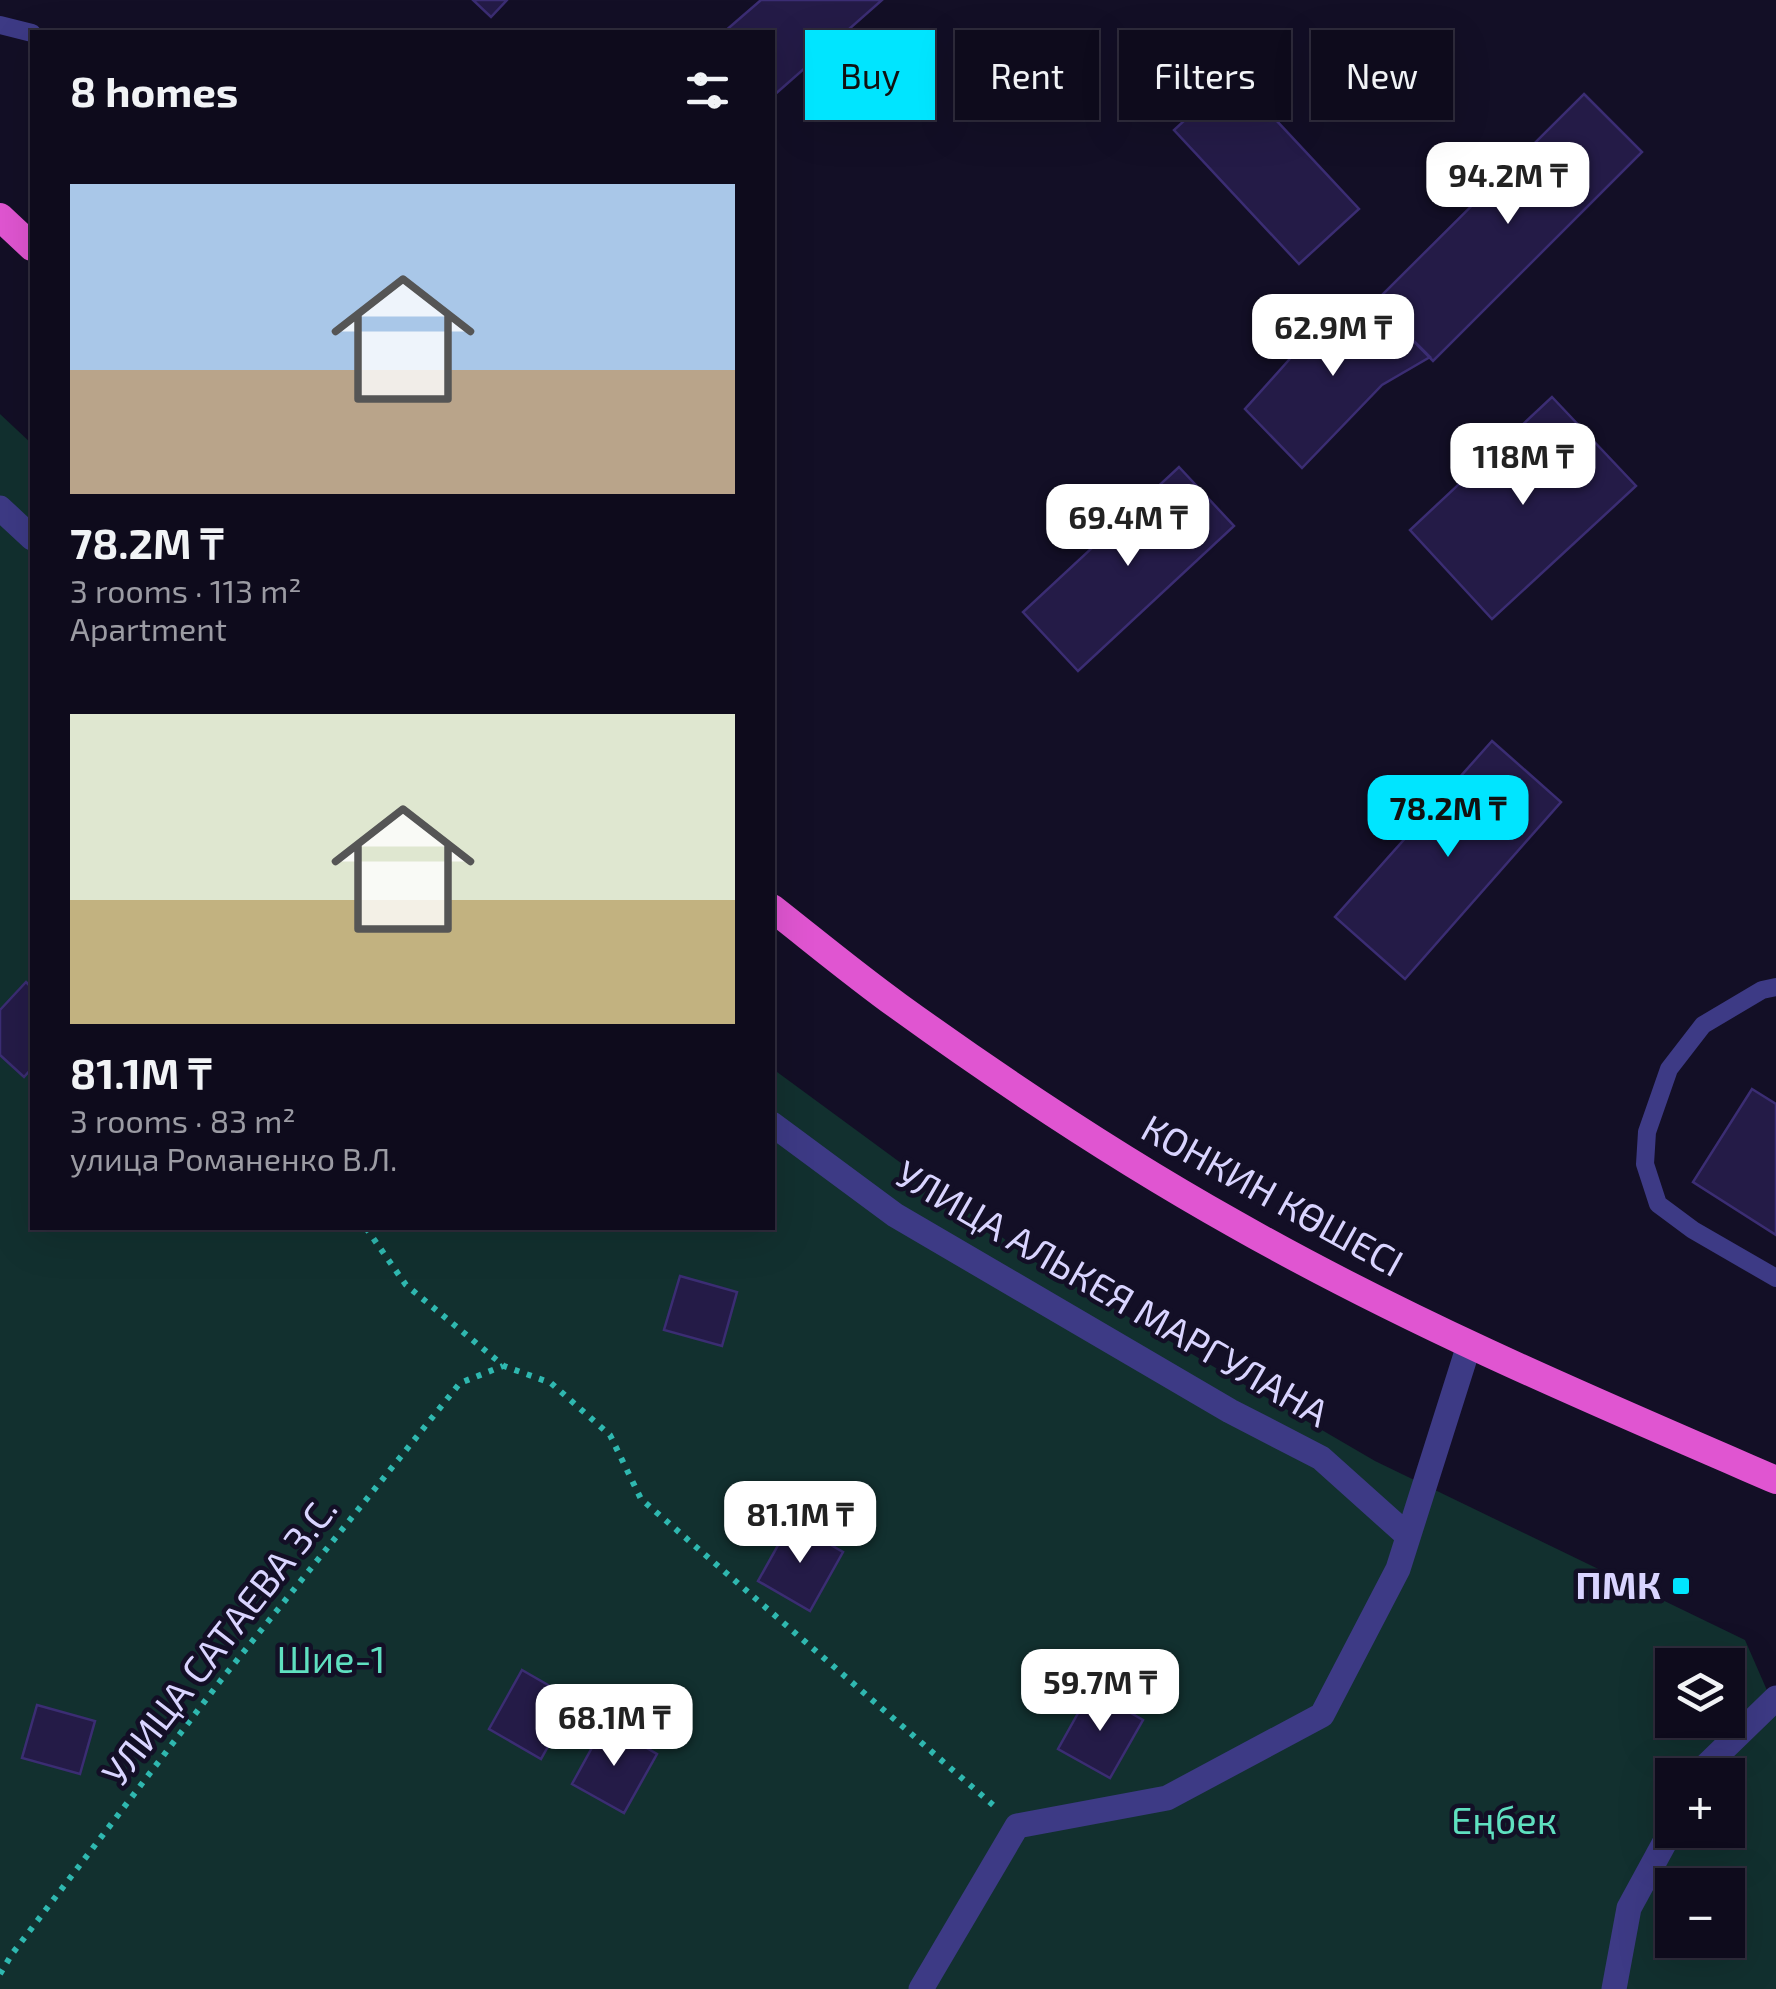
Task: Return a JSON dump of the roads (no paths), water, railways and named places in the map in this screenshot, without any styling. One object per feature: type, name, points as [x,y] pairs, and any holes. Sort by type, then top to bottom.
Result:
[{"type":"highway","points":[[0,218],[30,244]]},
{"type":"highway","name":"КОНКИН КӨШЕСІ","points":[[775,910],[898,1005],[1044,1106],[1234,1224],[1469,1345],[1776,1480]]},
{"type":"street","points":[[0,508],[30,536]]},
{"type":"street","name":"УЛИЦА АЛЬКЕЯ МАРГУЛАНА","points":[[775,1126],[896,1216],[1230,1411],[1321,1458],[1408,1536]]},
{"type":"street","points":[[921,1989],[1016,1826],[1166,1798],[1322,1715],[1398,1569],[1469,1345]]},
{"type":"street","points":[[1714,1758],[1776,1698]]},
{"type":"street","points":[[1614,1989],[1629,1908],[1662,1848]]},
{"type":"lane","points":[[0,25],[30,32]]},
{"type":"lane","points":[[1776,987],[1762,990],[1704,1025],[1670,1068],[1648,1132],[1645,1164],[1658,1204],[1693,1230],[1776,1278]]},
{"type":"place","name":"ПМК","points":[[1681,1586]]},
{"type":"park label","name":"Шие-1","points":[[331,1660]]},
{"type":"park label","name":"Еңбек","points":[[1504,1821]]}]
